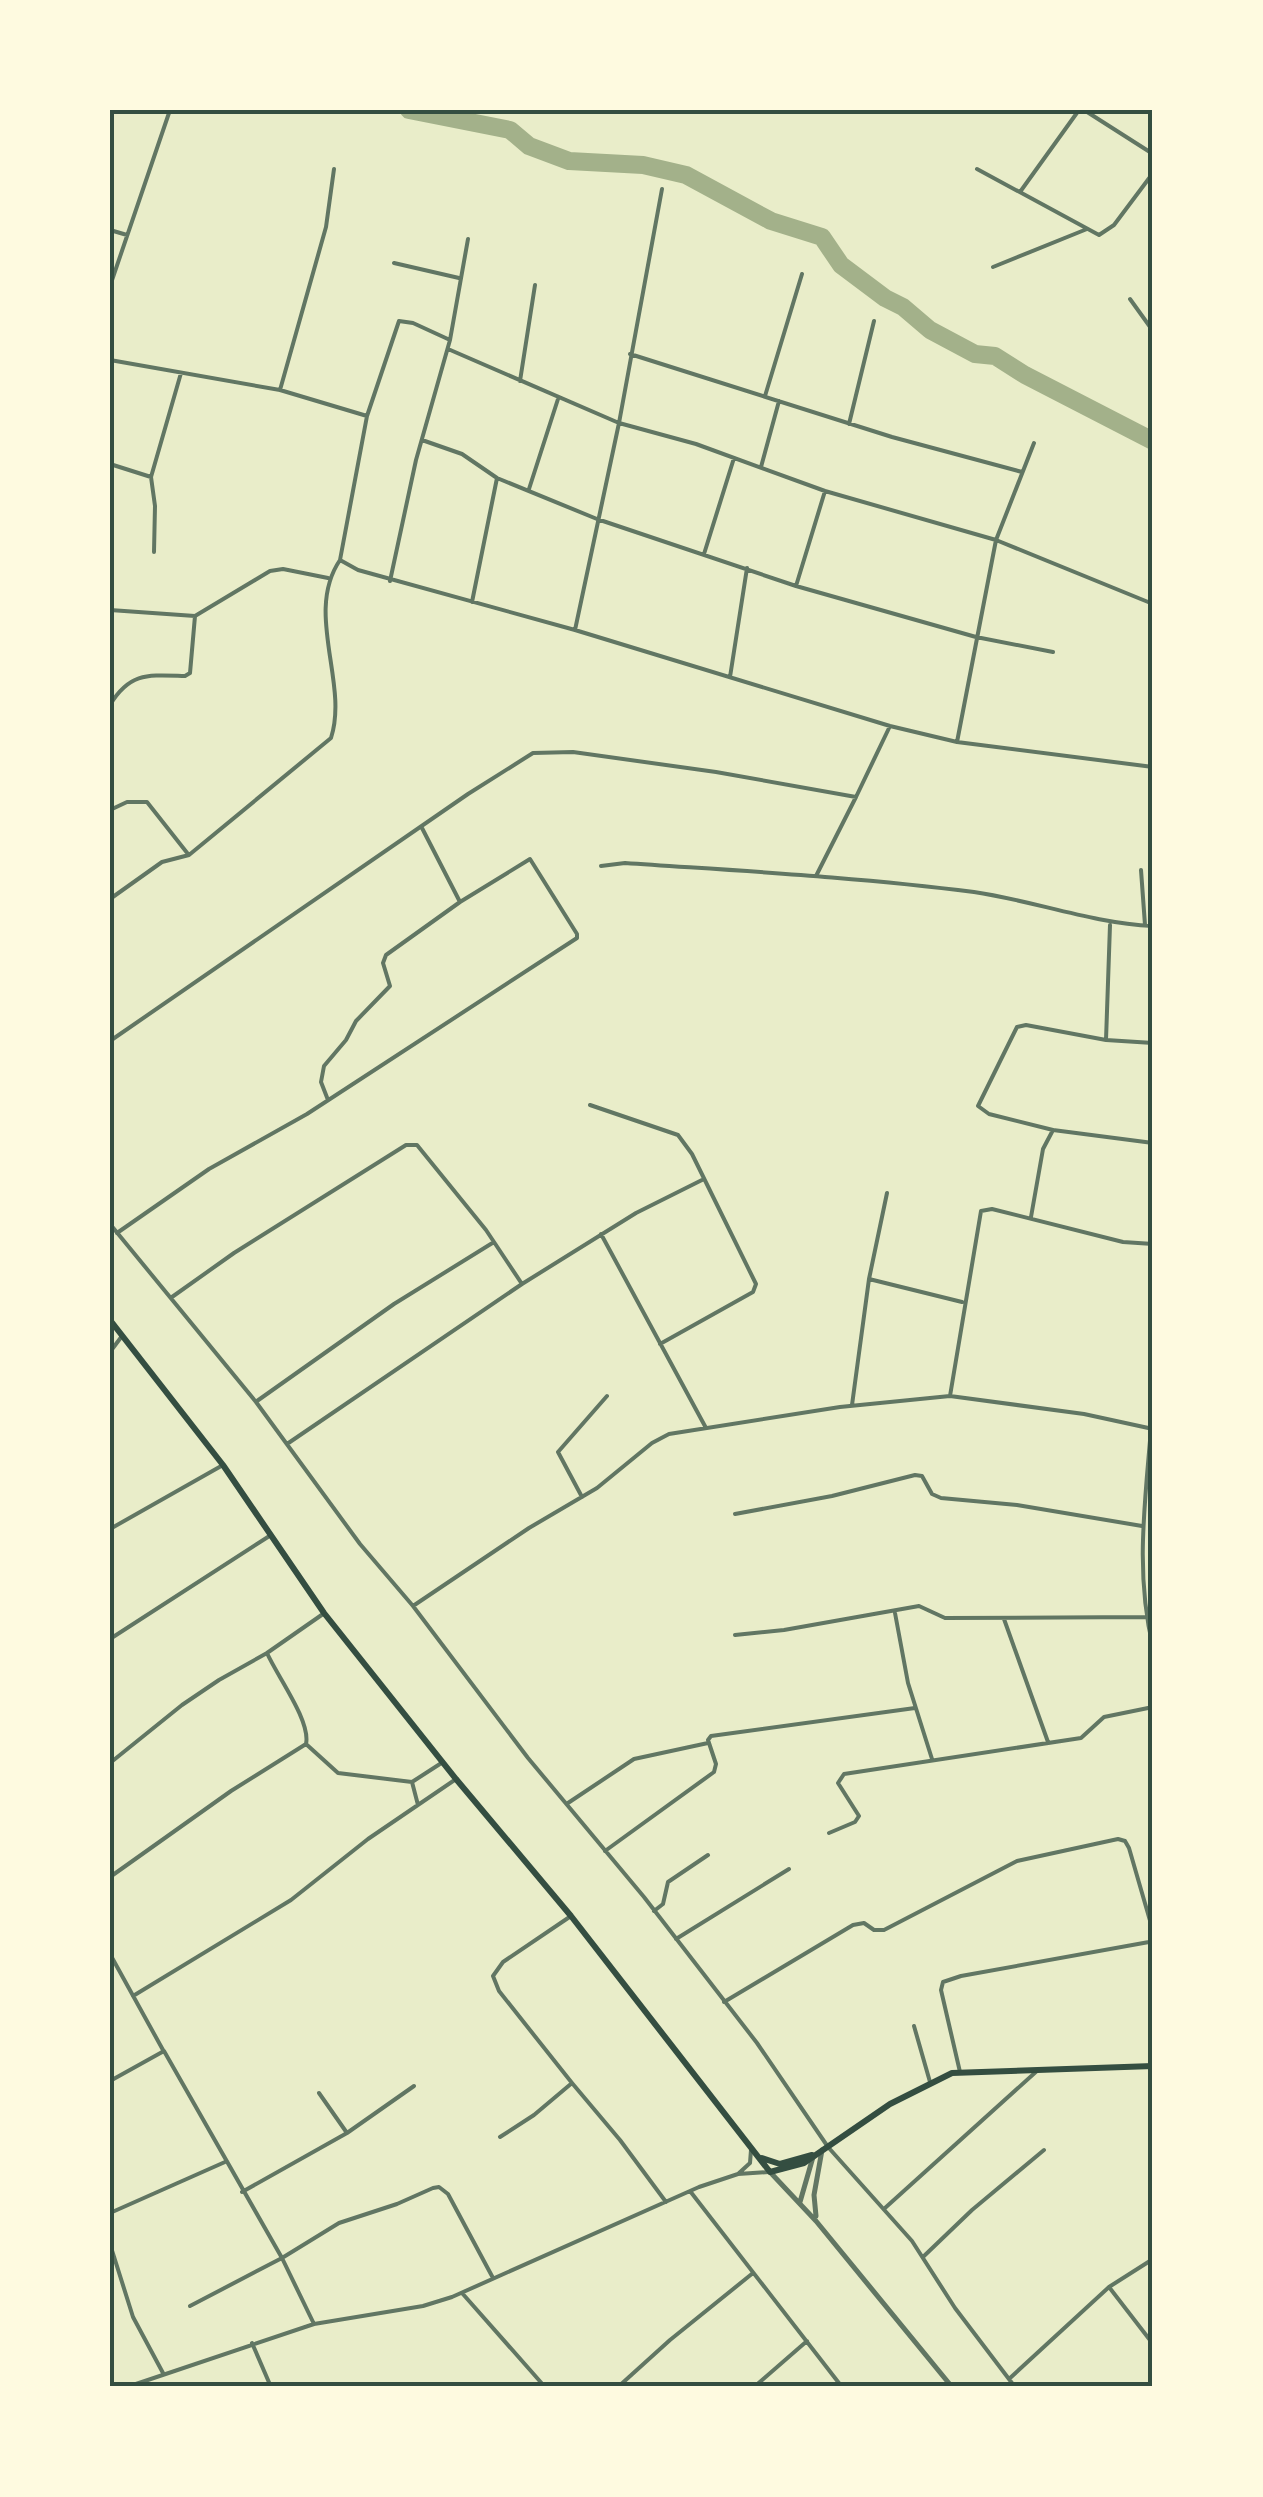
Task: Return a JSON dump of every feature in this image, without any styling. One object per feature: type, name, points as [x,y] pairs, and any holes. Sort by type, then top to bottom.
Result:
[{"type":"main road","points":[[110,1320],[223,1465],[324,1613],[456,1780],[571,1916],[770,2172],[804,2163],[813,2155]]},
{"type":"main road","points":[[766,2163],[813,2155],[890,2104],[930,2082],[960,2072],[1153,2066]]},
{"type":"street","points":[[110,286],[170,110]]},
{"type":"street","points":[[1020,192],[1085,111],[1153,154]]},
{"type":"street","points":[[280,390],[326,227],[334,169]]},
{"type":"street","points":[[977,169],[1099,235],[1107,232],[1153,173]]},
{"type":"street","points":[[575,630],[619,423],[662,189]]},
{"type":"street","points":[[110,230],[127,236]]},
{"type":"street","points":[[994,268],[1087,230]]},
{"type":"street","points":[[390,581],[422,440],[448,350],[468,238]]},
{"type":"street","points":[[394,263],[460,278]]},
{"type":"street","points":[[765,396],[802,274]]},
{"type":"street","points":[[520,381],[535,285]]},
{"type":"street","points":[[1130,299],[1153,332]]},
{"type":"street","points":[[849,424],[874,321]]},
{"type":"street","points":[[110,899],[162,862],[189,855],[331,738],[334,707],[326,619],[328,578],[340,560],[367,416],[399,322],[413,323],[450,340]]},
{"type":"street","points":[[448,350],[619,423],[825,491],[996,540],[1153,604]]},
{"type":"street","points":[[630,354],[849,424],[1022,472]]},
{"type":"street","points":[[110,360],[280,390],[367,416]]},
{"type":"street","points":[[154,552],[151,476],[181,374]]},
{"type":"street","points":[[529,490],[558,398]]},
{"type":"street","points":[[761,467],[780,401]]},
{"type":"street","points":[[422,440],[462,454],[497,478],[597,519],[796,586],[976,637],[1052,652]]},
{"type":"street","points":[[957,742],[996,540],[1034,443]]},
{"type":"street","points":[[704,554],[734,458]]},
{"type":"street","points":[[110,464],[151,476]]},
{"type":"street","points":[[472,604],[497,478]]},
{"type":"street","points":[[796,586],[825,491]]},
{"type":"street","points":[[340,560],[390,581],[575,630],[890,726],[957,742],[1153,767]]},
{"type":"street","points":[[730,678],[747,568]]},
{"type":"street","points":[[110,610],[195,616],[270,571],[284,569],[328,578]]},
{"type":"street","points":[[110,706],[119,690],[134,678],[190,673],[195,616]]},
{"type":"street","points":[[816,876],[890,726]]},
{"type":"street","points":[[110,1041],[521,758],[545,751],[573,752],[856,797]]},
{"type":"street","points":[[110,810],[126,802],[146,802],[189,855]]},
{"type":"street","points":[[422,828],[460,902]]},
{"type":"street","points":[[117,1233],[209,1169],[328,1100],[575,940],[577,934],[530,859],[460,902],[386,955],[383,962],[390,986],[356,1021],[324,1066],[321,1082],[328,1100]]},
{"type":"street","points":[[602,866],[625,863],[816,876],[977,893],[1110,923],[1153,926]]},
{"type":"street","points":[[1140,870],[1145,926]]},
{"type":"street","points":[[1106,1040],[1110,923]]},
{"type":"street","points":[[1153,1043],[1106,1040],[1026,1025],[1017,1027],[978,1106],[989,1114],[1053,1130],[1153,1144]]},
{"type":"street","points":[[590,1105],[678,1135],[692,1154],[756,1287],[660,1344]]},
{"type":"street","points":[[1031,1217],[1043,1149],[1053,1130]]},
{"type":"street","points":[[172,1297],[234,1253],[411,1144],[417,1146],[459,1196],[522,1284]]},
{"type":"street","points":[[287,1444],[522,1284],[601,1234],[702,1180]]},
{"type":"street","points":[[852,1405],[887,1193]]},
{"type":"street","points":[[950,1396],[980,1213],[992,1209],[1123,1242],[1153,1244]]},
{"type":"street","points":[[110,1224],[256,1402],[360,1544],[654,1911],[724,2002],[825,2149],[884,2208],[924,2256],[955,2308],[1016,2387]]},
{"type":"street","points":[[601,1234],[706,1428]]},
{"type":"street","points":[[256,1402],[394,1304],[494,1242]]},
{"type":"street","points":[[870,1279],[964,1302]]},
{"type":"street","points":[[110,1352],[122,1336]]},
{"type":"street","points":[[582,1498],[558,1452],[607,1396]]},
{"type":"street","points":[[413,1606],[529,1528],[582,1498],[660,1438],[852,1405],[950,1396],[1084,1414],[1152,1429],[1140,1569],[1153,1647]]},
{"type":"street","points":[[110,1529],[223,1465]]},
{"type":"street","points":[[735,1514],[915,1475],[922,1476],[932,1494],[941,1498],[1017,1505],[1142,1526]]},
{"type":"street","points":[[1145,1508],[1153,1509]]},
{"type":"street","points":[[110,1639],[270,1535]]},
{"type":"street","points":[[735,1635],[919,1606],[940,1618],[1146,1617]]},
{"type":"street","points":[[894,1612],[915,1708],[932,1759]]},
{"type":"street","points":[[110,1763],[182,1705],[268,1653],[324,1613]]},
{"type":"street","points":[[1004,1620],[1048,1742]]},
{"type":"street","points":[[110,1877],[231,1791],[302,1750],[308,1738],[304,1722],[268,1653]]},
{"type":"street","points":[[829,1833],[860,1816],[838,1783],[840,1776],[1081,1738],[1104,1717],[1153,1707]]},
{"type":"street","points":[[566,1804],[634,1759],[708,1742],[709,1738],[723,1734],[915,1708]]},
{"type":"street","points":[[605,1851],[711,1775],[716,1767],[708,1742]]},
{"type":"street","points":[[306,1744],[338,1773],[412,1782],[443,1762]]},
{"type":"street","points":[[133,1996],[291,1900],[368,1839],[456,1780]]},
{"type":"street","points":[[412,1782],[418,1807]]},
{"type":"street","points":[[724,2002],[853,1925],[864,1922],[874,1930],[884,1930],[1018,1860],[1118,1839],[1127,1844],[1151,1913],[1153,1931]]},
{"type":"street","points":[[654,1911],[664,1904],[668,1882],[708,1856]]},
{"type":"street","points":[[676,1940],[789,1869]]},
{"type":"street","points":[[571,1916],[503,1962],[493,1976],[499,1990],[666,2202]]},
{"type":"street","points":[[960,2072],[942,1982],[1153,1939]]},
{"type":"street","points":[[110,1954],[282,2258],[314,2324]]},
{"type":"street","points":[[914,2026],[930,2082]]},
{"type":"street","points":[[110,2081],[164,2052]]},
{"type":"street","points":[[884,2208],[1041,2068]]},
{"type":"street","points":[[500,2137],[572,2083]]},
{"type":"street","points":[[242,2192],[347,2133],[414,2086]]},
{"type":"street","points":[[319,2093],[347,2133]]},
{"type":"street","points":[[738,2174],[752,2158],[751,2146]]},
{"type":"street","points":[[816,2221],[814,2195],[825,2149]]},
{"type":"street","points":[[924,2256],[1044,2150]]},
{"type":"street","points":[[800,2202],[813,2155]]},
{"type":"street","points":[[110,2213],[225,2162]]},
{"type":"street","points":[[747,2166],[766,2163]]},
{"type":"street","points":[[127,2387],[314,2324],[424,2306],[462,2293],[690,2192],[738,2174],[770,2172],[800,2202],[952,2387]]},
{"type":"street","points":[[190,2306],[339,2224],[439,2188],[448,2194],[493,2278]]},
{"type":"street","points":[[690,2192],[842,2387]]},
{"type":"street","points":[[110,2244],[133,2317],[164,2374]]},
{"type":"street","points":[[1009,2379],[1109,2287],[1153,2259]]},
{"type":"street","points":[[618,2387],[754,2273]]},
{"type":"street","points":[[110,2278],[118,2274]]},
{"type":"street","points":[[1109,2287],[1153,2344]]},
{"type":"street","points":[[462,2293],[545,2387]]},
{"type":"street","points":[[754,2387],[807,2340]]},
{"type":"street","points":[[252,2343],[272,2387]]},
{"type":"waterway","points":[[409,110],[510,130],[529,146],[569,161],[643,165],[686,175],[771,221],[822,237],[841,265],[930,330],[975,354],[995,356],[1153,441]]}]
